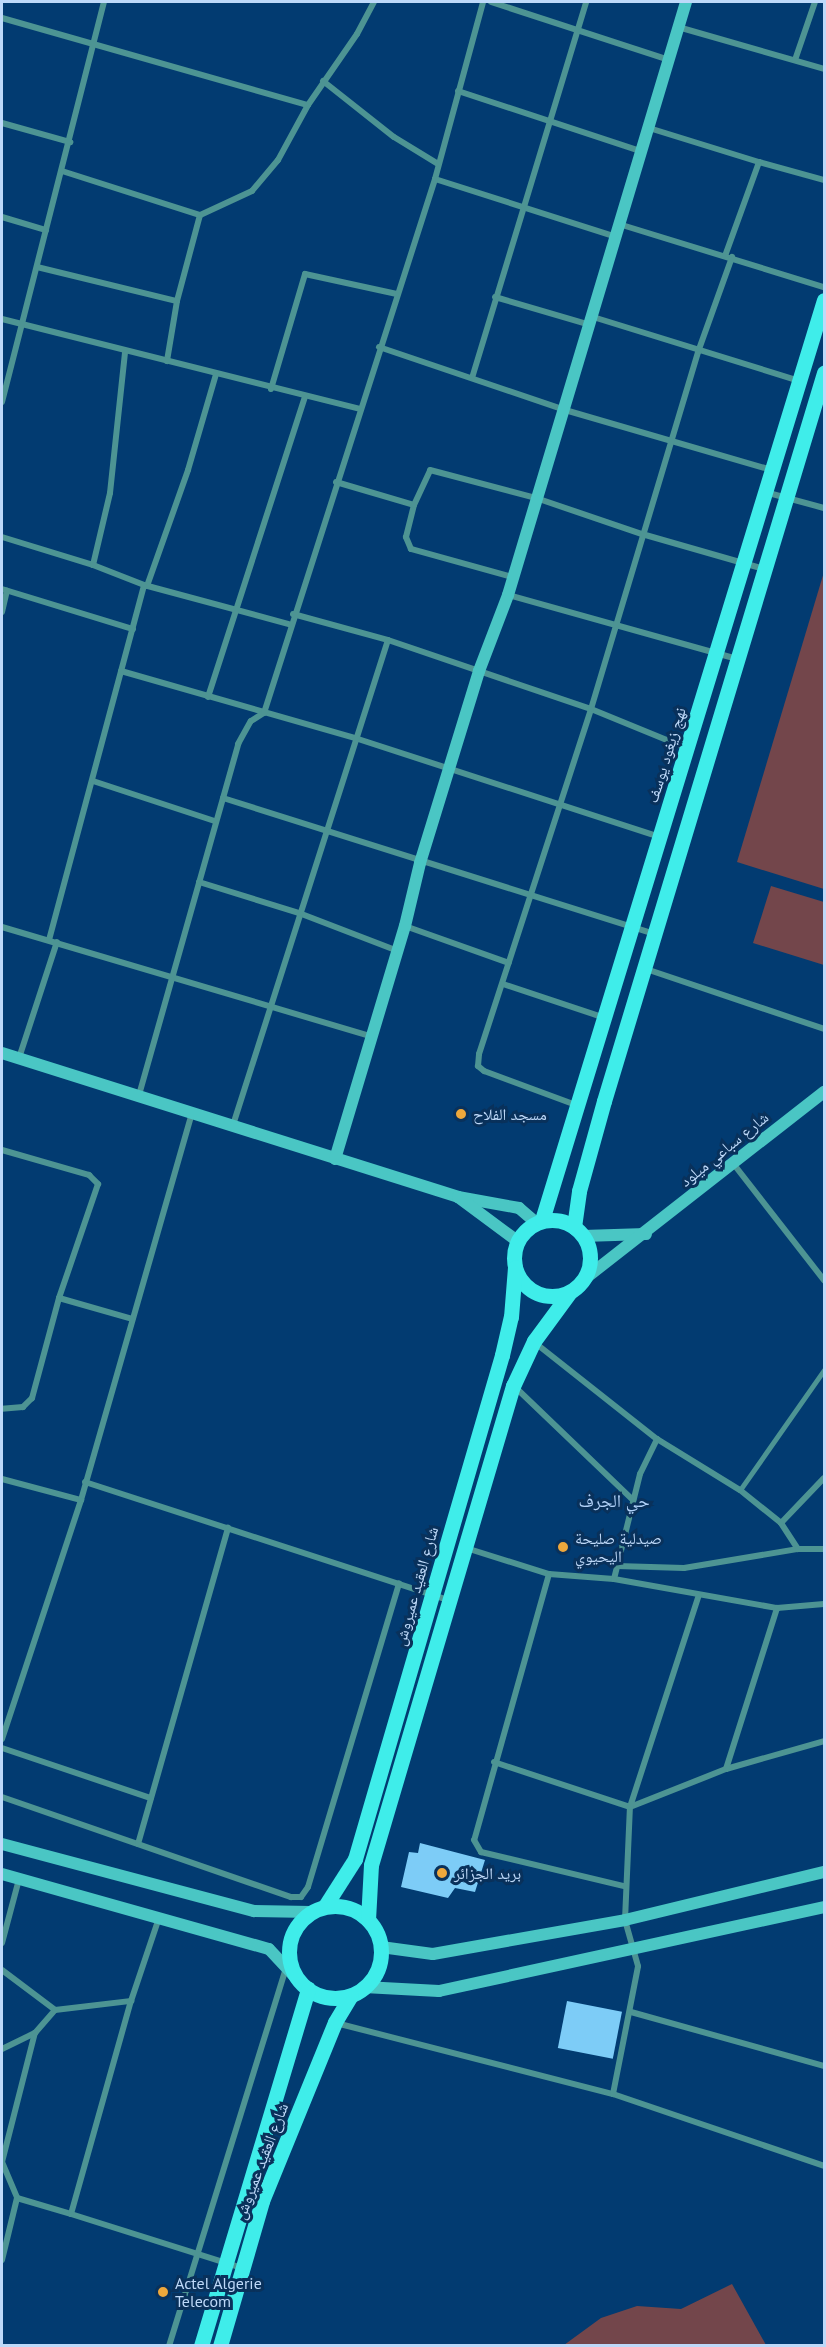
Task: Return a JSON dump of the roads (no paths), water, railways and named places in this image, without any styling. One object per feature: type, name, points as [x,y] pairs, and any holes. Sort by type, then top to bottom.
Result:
[{"type":"main road","name":"نهج زيغود يوسف","points":[[539,1221],[633,928],[798,380],[825,300]]},
{"type":"main road","points":[[368,1920],[348,1908],[318,1909],[299,1922],[290,1943],[290,1966],[303,1984],[322,1996],[358,1991],[380,1962],[381,1947],[368,1920],[371,1865],[513,1386],[534,1341],[570,1292],[587,1277],[590,1256],[579,1232],[579,1191],[655,934],[815,413],[825,373]]},
{"type":"main road","points":[[570,1292],[559,1296],[536,1293],[526,1287],[514,1267],[516,1240],[539,1221],[558,1220],[579,1232]]},
{"type":"main road","name":"شارع العقيد عميروش","points":[[318,1909],[355,1859],[502,1355],[511,1317],[514,1267]]},
{"type":"main road","name":"شارع العقيد عميروش","points":[[201,2346],[227,2262],[303,1984]]},
{"type":"main road","name":"شارع العقيد عميروش","points":[[220,2346],[262,2201],[335,2022],[358,1991]]},
{"type":"street","points":[[2,402],[24,325],[104,2]]},
{"type":"street","points":[[62,171],[200,215],[252,191],[278,160],[308,105],[357,34],[374,2]]},
{"type":"street","points":[[139,1095],[238,744],[251,721],[264,713],[289,624],[435,179],[483,2]]},
{"type":"street","points":[[491,2],[670,60]]},
{"type":"street","points":[[472,378],[548,121],[586,2]]},
{"type":"street","points":[[335,1159],[398,951],[420,862],[478,671],[508,595],[620,231],[641,151],[670,60],[677,26],[686,2]]},
{"type":"street","points":[[795,60],[815,2]]},
{"type":"street","points":[[2,18],[95,42],[308,105]]},
{"type":"street","points":[[677,26],[825,69]]},
{"type":"street","points":[[323,81],[394,137],[438,164]]},
{"type":"street","points":[[458,91],[641,151]]},
{"type":"street","points":[[2,123],[70,142]]},
{"type":"street","points":[[649,128],[825,180]]},
{"type":"street","points":[[576,1105],[490,1074],[478,1066],[529,895],[591,710],[642,534],[759,162]]},
{"type":"street","points":[[435,179],[522,207],[729,256],[825,287]]},
{"type":"street","points":[[167,361],[177,301],[200,215]]},
{"type":"street","points":[[2,217],[46,230]]},
{"type":"street","points":[[37,267],[177,301]]},
{"type":"street","points":[[271,388],[305,274],[397,294]]},
{"type":"street","points":[[495,297],[592,321],[798,380]]},
{"type":"street","points":[[2,319],[125,352],[361,409]]},
{"type":"street","points":[[379,347],[565,410],[772,470]]},
{"type":"street","points":[[93,565],[110,494],[125,352]]},
{"type":"street","points":[[49,940],[145,586],[188,470],[216,374]]},
{"type":"street","points":[[208,697],[305,396]]},
{"type":"street","points":[[512,577],[411,549],[406,537],[414,505],[426,475],[435,469],[536,498],[642,534],[743,564],[768,569]]},
{"type":"street","points":[[336,482],[414,505]]},
{"type":"street","points":[[765,492],[788,496],[825,508]]},
{"type":"street","points":[[2,537],[93,565],[145,586],[289,624]]},
{"type":"street","points":[[2,612],[4,590],[133,629]]},
{"type":"street","points":[[508,595],[740,660]]},
{"type":"street","points":[[293,614],[388,640],[591,710],[686,748]]},
{"type":"street","points":[[232,1125],[388,640]]},
{"type":"street","points":[[121,671],[355,738],[660,837]]},
{"type":"street","points":[[93,780],[215,821]]},
{"type":"street","points":[[224,798],[420,862],[655,934]]},
{"type":"street","points":[[199,882],[299,914],[398,951]]},
{"type":"street","points":[[405,926],[509,963]]},
{"type":"street","points":[[2,927],[272,1004],[371,1036]]},
{"type":"street","points":[[18,1058],[57,942]]},
{"type":"street","points":[[645,968],[825,1029]]},
{"type":"street","points":[[503,984],[603,1017]]},
{"type":"street","points":[[2,1053],[458,1197],[519,1209],[539,1221]]},
{"type":"street","name":"شارع سباعي ميلود","points":[[587,1277],[646,1234],[732,1162],[825,1092]]},
{"type":"street","points":[[2,1739],[81,1500],[192,1113]]},
{"type":"street","points":[[2,1150],[89,1175],[98,1184],[59,1298],[32,1398],[23,1407],[2,1409]]},
{"type":"street","points":[[732,1162],[825,1280]]},
{"type":"street","points":[[458,1197],[516,1240]]},
{"type":"street","points":[[579,1232],[646,1234]]},
{"type":"street","points":[[59,1298],[132,1319]]},
{"type":"street","points":[[534,1341],[657,1439],[740,1490],[781,1523],[798,1549]]},
{"type":"street","points":[[513,1386],[633,1500]]},
{"type":"street","points":[[614,1579],[633,1500],[657,1439]]},
{"type":"street","points":[[781,1523],[825,1478]]},
{"type":"street","points":[[2,1479],[81,1500]]},
{"type":"street","points":[[85,1482],[449,1600]]},
{"type":"street","points":[[138,1844],[228,1528]]},
{"type":"street","points":[[465,1548],[549,1574],[614,1579],[777,1608],[825,1604]]},
{"type":"street","points":[[617,1566],[684,1568],[798,1549],[825,1549]]},
{"type":"street","points":[[549,1574],[475,1833],[481,1852],[624,1886]]},
{"type":"street","points":[[2,1797],[291,1897],[305,1894],[399,1583]]},
{"type":"street","points":[[613,2094],[631,2012],[638,1966],[636,1949],[625,1920],[624,1886],[630,1807],[699,1595]]},
{"type":"street","points":[[726,1769],[777,1608]]},
{"type":"street","points":[[494,1762],[630,1807],[726,1769],[825,1741]]},
{"type":"street","points":[[2,1748],[151,1798]]},
{"type":"street","points":[[2,1844],[254,1911],[318,1909]]},
{"type":"street","points":[[381,1947],[433,1954],[625,1920],[825,1872]]},
{"type":"street","points":[[2,1874],[159,1921],[269,1949],[303,1984]]},
{"type":"street","points":[[2,1943],[19,1879]]},
{"type":"street","points":[[358,1991],[440,1991],[825,1906]]},
{"type":"street","points":[[71,2214],[131,2001],[159,1921]]},
{"type":"street","points":[[169,2346],[195,2254],[286,1967]]},
{"type":"street","points":[[2,1970],[55,2010]]},
{"type":"street","points":[[2,2049],[35,2033],[55,2010],[131,2001]]},
{"type":"street","points":[[631,2012],[825,2066]]},
{"type":"street","points":[[335,2022],[613,2094],[825,2166]]},
{"type":"street","points":[[2,2260],[17,2198],[2,2162],[35,2033]]},
{"type":"street","points":[[17,2198],[242,2268]]},
{"type":"lane","points":[[740,1490],[825,1370]]},
{"type":"place","name":"مسجد الفلاح","points":[[461,1114]]},
{"type":"place","name":"صيدلية صليحة اليحيوي","points":[[563,1547]]},
{"type":"place","name":"بريد الجزائر","points":[[442,1873]]},
{"type":"place","name":"Actel Algerie Telecom","points":[[163,2292]]},
{"type":"district","name":"حي الجرف","points":[[614,1501]]}]
